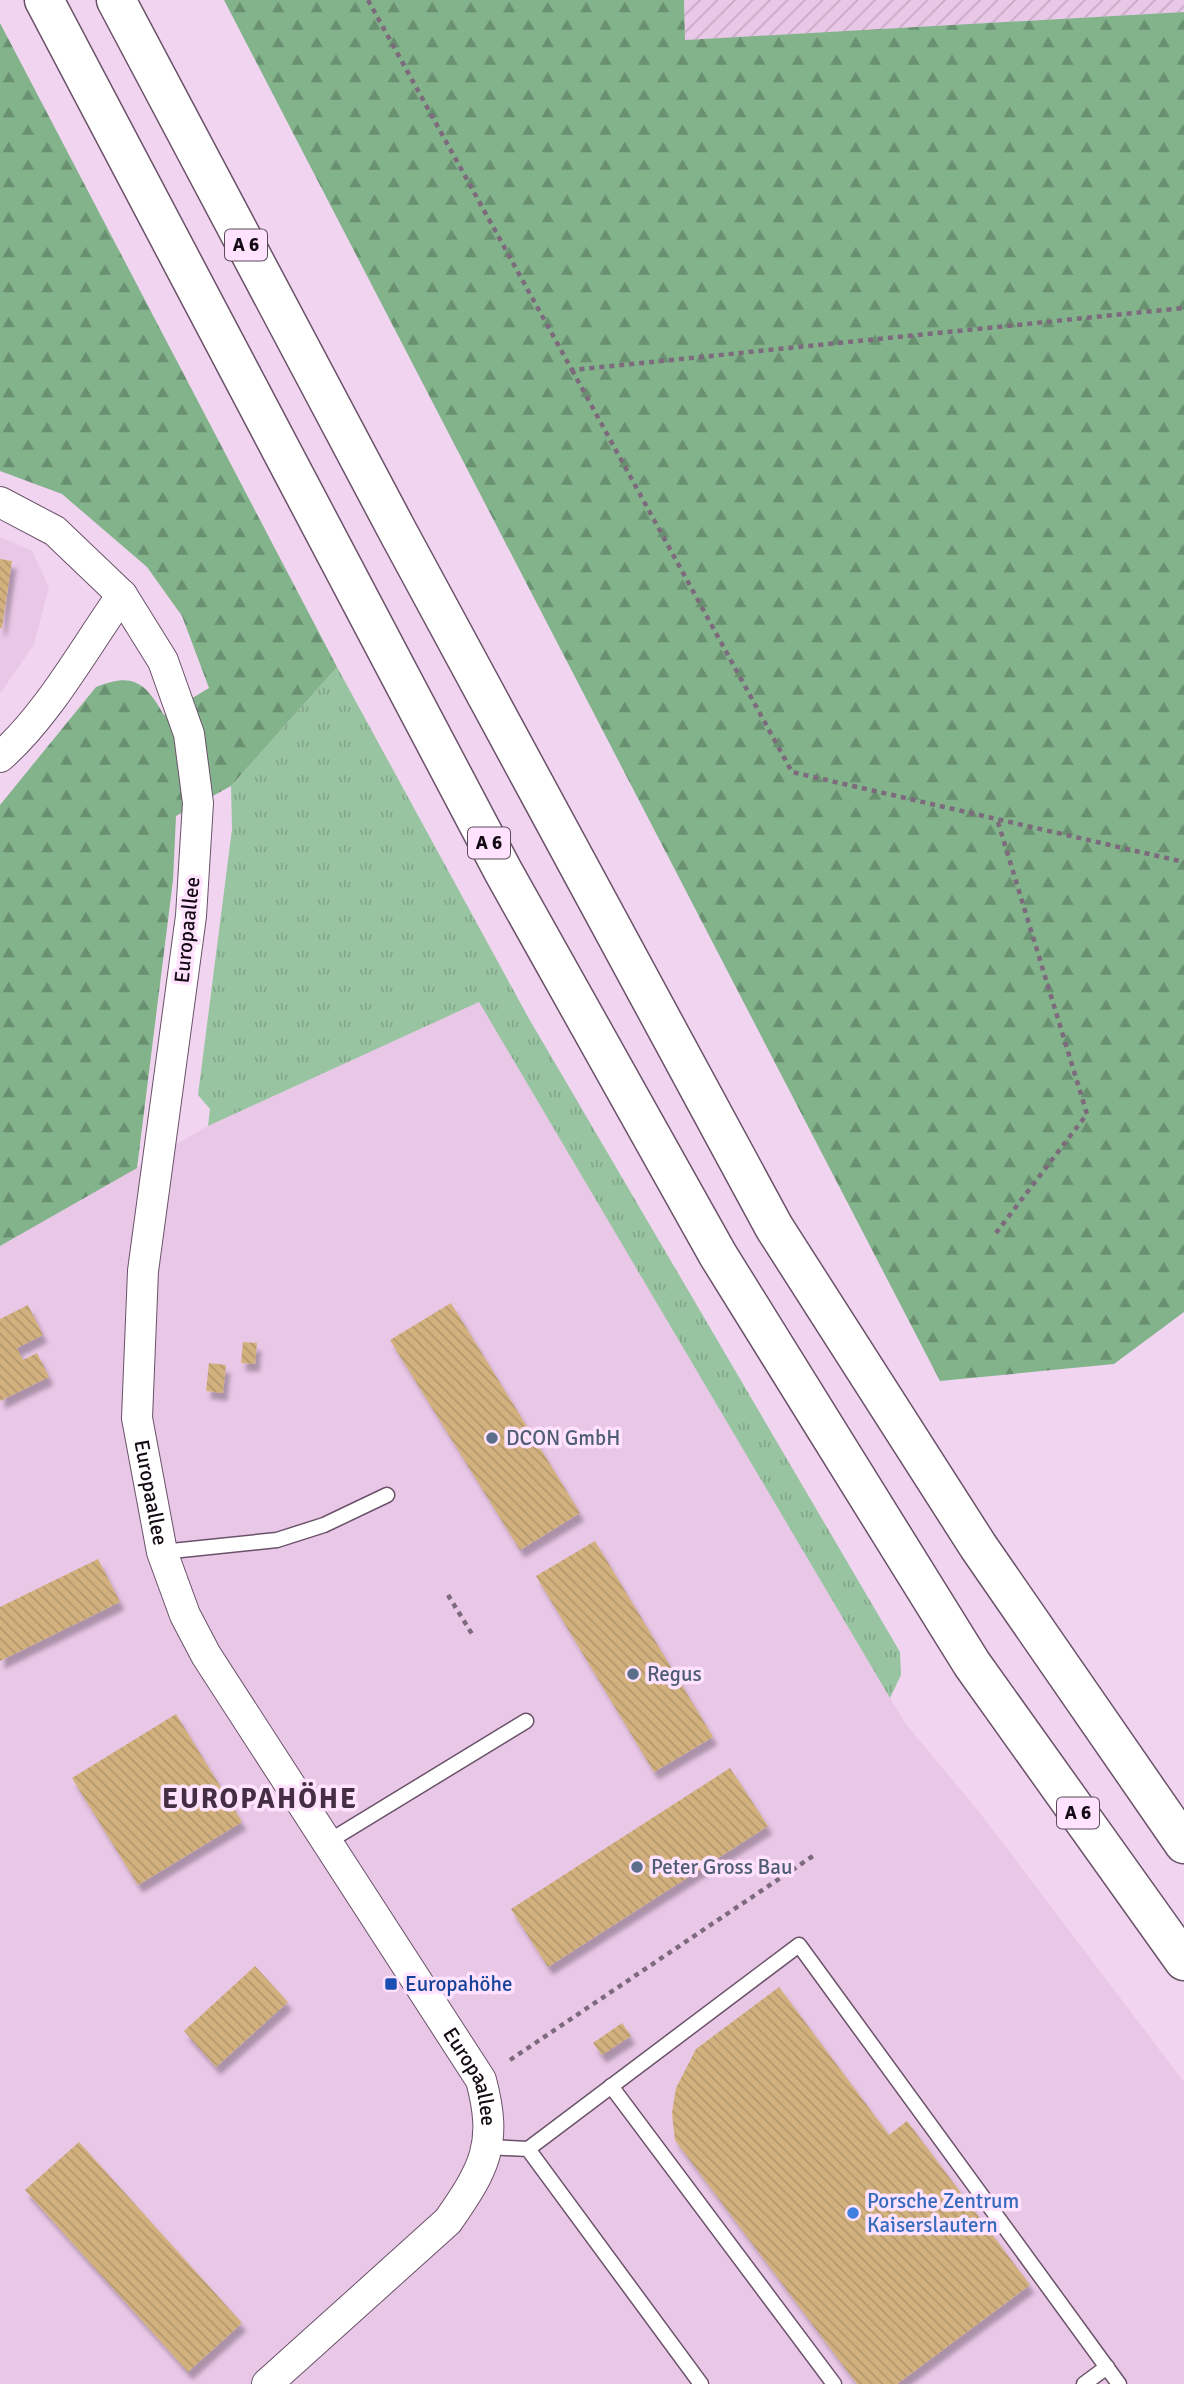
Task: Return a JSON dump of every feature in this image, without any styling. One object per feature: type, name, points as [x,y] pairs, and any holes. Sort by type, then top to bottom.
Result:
[{"type":"highway","name":"A 6","points":[[44,0],[503,871],[718,1255],[972,1664],[1184,1961]]},
{"type":"highway","name":"A 6","points":[[116,0],[398,532],[774,1227],[978,1546],[1184,1844]]},
{"type":"street","name":"Europaallee","points":[[0,502],[55,531],[122,595],[163,661],[189,734],[198,803],[191,916],[164,1104],[143,1284],[137,1418],[162,1552],[185,1615],[206,1655],[481,2080],[490,2113],[487,2147],[471,2188],[448,2221],[267,2384]]},
{"type":"street","points":[[0,757],[14,745],[122,595]]},
{"type":"lane","points":[[162,1552],[277,1540],[324,1525],[387,1495]]},
{"type":"lane","points":[[326,1843],[526,1721]]},
{"type":"lane","points":[[487,2147],[528,2149],[799,1945],[1119,2384]]},
{"type":"lane","points":[[611,2086],[834,2384]]},
{"type":"lane","points":[[528,2149],[701,2384]]},
{"type":"lane","points":[[1084,2384],[1107,2367]]},
{"type":"path","points":[[368,0],[792,772],[1184,862]]},
{"type":"path","points":[[572,370],[1184,308]]},
{"type":"path","points":[[996,1233],[1087,1114],[997,819]]},
{"type":"path","points":[[447,1595],[472,1634]]},
{"type":"path","points":[[510,2060],[813,1856]]},
{"type":"shaded area","points":[[684,0],[1184,0],[1184,12],[685,40]]},
{"type":"shaded area","points":[[0,537],[32,551],[49,587],[34,644],[0,694]]},
{"type":"shaded area","name":"Europahöhe","points":[[479,1002],[905,1723],[980,1813],[1184,2082],[1184,2384],[0,2384],[0,1246],[208,1126]]},
{"type":"green space","points":[[224,0],[684,0],[685,40],[1184,12],[1184,1312],[1114,1364],[940,1381]]},
{"type":"green space","points":[[0,23],[337,667],[231,786],[176,816],[173,880],[137,1168],[0,1246],[0,805],[96,687],[120,680],[137,683],[151,695],[164,715],[209,688],[182,616],[147,567],[62,494],[0,471]]},
{"type":"green space","points":[[337,667],[528,1017],[900,1652],[901,1675],[890,1698],[479,1002],[208,1126],[210,1109],[198,1095],[232,829],[231,786]]},
{"type":"building","points":[[0,559],[12,561],[2,628],[0,628]]},
{"type":"building","points":[[451,1303],[580,1513],[520,1550],[390,1340]]},
{"type":"building","points":[[28,1305],[43,1335],[17,1348],[23,1360],[37,1353],[49,1377],[0,1401],[0,1319]]},
{"type":"building","points":[[243,1342],[257,1343],[255,1364],[241,1363]]},
{"type":"building","points":[[209,1363],[226,1365],[223,1393],[206,1391]]},
{"type":"building","points":[[595,1541],[713,1737],[654,1772],[536,1576]]},
{"type":"building","points":[[98,1559],[120,1602],[0,1661],[0,1607]]},
{"type":"building","points":[[176,1714],[242,1822],[138,1885],[72,1778]]},
{"type":"building","points":[[730,1768],[768,1826],[548,1967],[511,1909]]},
{"type":"building","points":[[255,1966],[288,2002],[216,2067],[184,2031]]},
{"type":"building","name":"Porsche Zentrum Kaiserslautern","points":[[779,1987],[889,2135],[907,2121],[1030,2285],[897,2384],[857,2384],[675,2140],[672,2113],[676,2088],[696,2049]]},
{"type":"building","points":[[622,2023],[631,2036],[602,2055],[593,2043]]},
{"type":"building","points":[[79,2142],[242,2323],[188,2372],[25,2190]]},
{"type":"place","name":"DCON GmbH","points":[[492,1438]]},
{"type":"place","name":"Regus","points":[[633,1674]]},
{"type":"place","name":"Peter Gross Bau","points":[[637,1867]]},
{"type":"place","name":"Europahöhe","points":[[391,1984]]},
{"type":"place","name":"Porsche Zentrum Kaiserslautern","points":[[853,2213]]},
{"type":"district","name":"EUROPAHÖHE","points":[[260,1799]]}]
